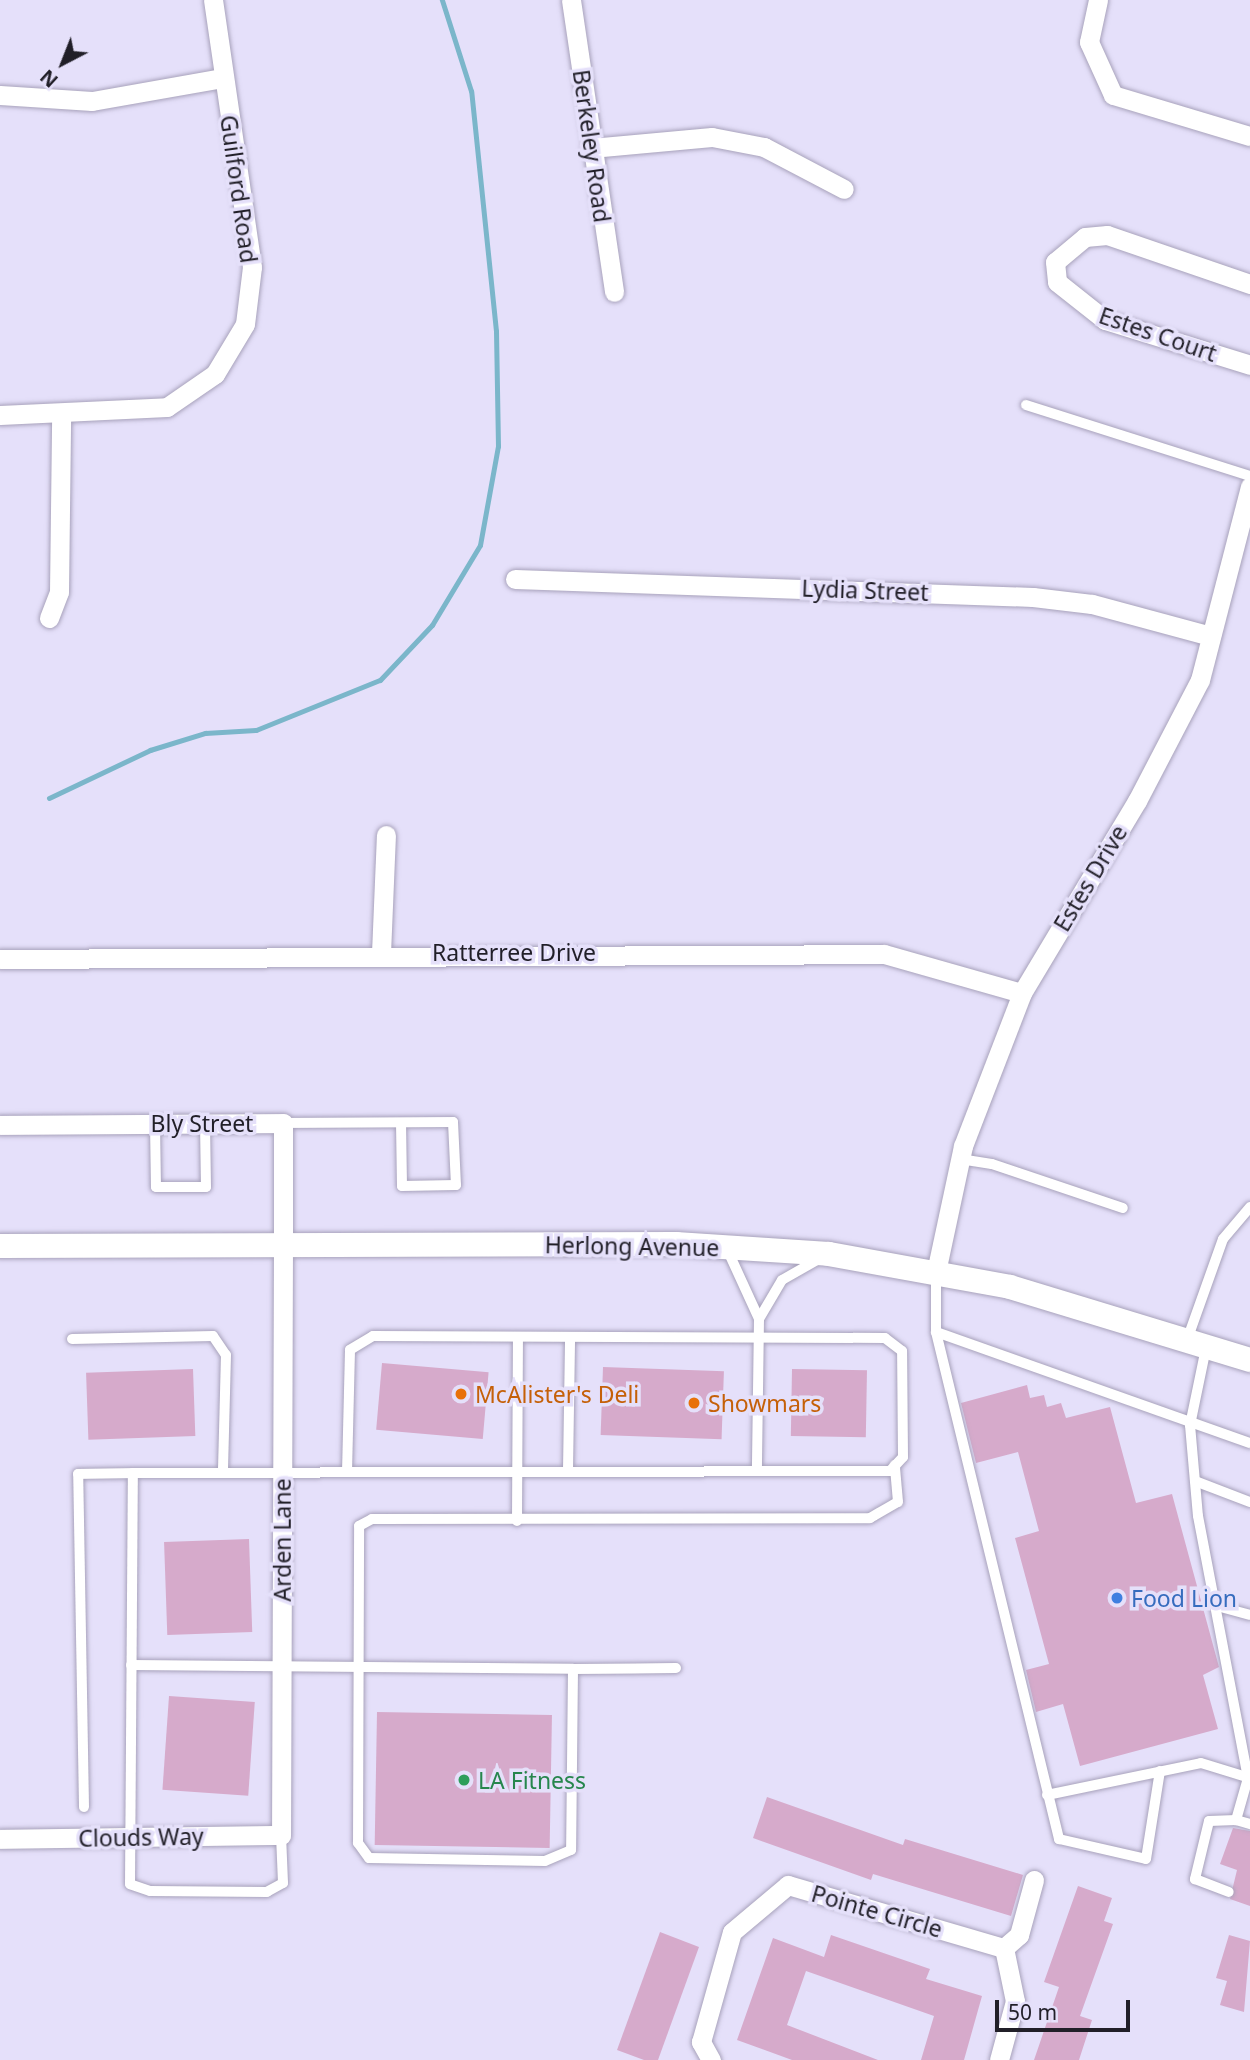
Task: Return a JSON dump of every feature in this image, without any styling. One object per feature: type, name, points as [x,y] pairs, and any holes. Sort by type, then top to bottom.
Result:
[{"type":"street","name":"Guilford Road","points":[[0,415],[61,417],[167,407],[215,374],[245,324],[252,267],[213,0]]},
{"type":"street","name":"Berkeley Road","points":[[571,0],[614,292]]},
{"type":"street","points":[[1098,0],[1089,42],[1113,95],[1250,136]]},
{"type":"street","points":[[0,95],[92,101],[223,78]]},
{"type":"street","points":[[591,148],[712,136],[764,147],[845,189]]},
{"type":"street","name":"Estes Court","points":[[1250,284],[1107,235],[1085,237],[1055,262],[1057,282],[1105,320],[1250,365]]},
{"type":"street","points":[[49,618],[59,592],[61,417]]},
{"type":"street","name":"Estes Drive","points":[[936,1272],[960,1159],[1022,993],[1167,746],[1200,680],[1250,486]]},
{"type":"street","name":"Lydia Street","points":[[515,579],[1033,597],[1091,604],[1211,636]]},
{"type":"street","points":[[381,953],[386,835]]},
{"type":"street","name":"Ratterree Drive","points":[[0,959],[381,953],[884,954],[1022,993]]},
{"type":"street","name":"Bly Street","points":[[0,1125],[283,1123],[283,1244]]},
{"type":"street","name":"Herlong Avenue","points":[[0,1246],[283,1244],[727,1248],[829,1254],[1010,1287],[1250,1360]]},
{"type":"street","name":"Arden Lane","points":[[281,1835],[283,1244]]},
{"type":"street","name":"Clouds Way","points":[[0,1839],[281,1835]]},
{"type":"street","points":[[999,2060],[1015,2001],[1004,1948],[1019,1934],[1034,1880]]},
{"type":"street","name":"Pointe Circle","points":[[711,2060],[701,2042],[732,1931],[788,1885],[1004,1948]]},
{"type":"lane","points":[[1026,405],[1250,476]]},
{"type":"lane","points":[[283,1123],[453,1122],[456,1185],[402,1186],[401,1123]]},
{"type":"lane","points":[[155,1124],[156,1187],[206,1187],[205,1123]]},
{"type":"lane","points":[[960,1159],[1123,1208]]},
{"type":"lane","points":[[1236,1820],[1249,1778],[1195,1481],[1190,1425],[1197,1344],[1223,1239],[1250,1207]]},
{"type":"lane","points":[[727,1248],[759,1319],[757,1471]]},
{"type":"lane","points":[[759,1319],[782,1280],[829,1254]]},
{"type":"lane","points":[[936,1272],[936,1332],[1059,1839],[1146,1859],[1160,1771]]},
{"type":"lane","points":[[936,1332],[1190,1425],[1250,1443]]},
{"type":"lane","points":[[72,1339],[213,1336],[226,1355],[223,1470]]},
{"type":"lane","points":[[517,1521],[518,1338]]},
{"type":"lane","points":[[568,1470],[570,1338]]},
{"type":"lane","points":[[84,1807],[78,1474],[282,1469],[347,1470],[890,1471],[903,1457],[902,1352],[885,1338],[359,1340],[350,1350],[347,1470]]},
{"type":"lane","points":[[573,1669],[571,1850],[545,1861],[369,1858],[358,1843],[354,1669],[359,1526],[372,1519],[517,1521],[870,1518],[898,1502],[895,1465]]},
{"type":"lane","points":[[133,1473],[130,1884],[138,1890],[267,1892],[283,1883],[281,1835]]},
{"type":"lane","points":[[1195,1481],[1250,1502]]},
{"type":"lane","points":[[1217,1606],[1250,1615]]},
{"type":"lane","points":[[131,1665],[282,1669],[676,1668]]},
{"type":"lane","points":[[1047,1795],[1201,1763],[1249,1778]]},
{"type":"lane","points":[[1229,1892],[1195,1879],[1209,1821],[1236,1820],[1250,1824]]},
{"type":"building","points":[[382,1363],[489,1372],[483,1439],[376,1430]]},
{"type":"building","points":[[603,1367],[724,1371],[722,1439],[601,1435]]},
{"type":"building","points":[[193,1369],[195,1436],[88,1440],[86,1373]]},
{"type":"building","points":[[792,1369],[867,1370],[866,1437],[791,1436]]},
{"type":"building","points":[[1027,1385],[1030,1398],[1044,1395],[1047,1407],[1061,1403],[1066,1418],[1110,1407],[1136,1503],[1172,1494],[1219,1667],[1203,1675],[1218,1729],[1080,1766],[1063,1704],[1036,1712],[1026,1670],[1049,1664],[1015,1538],[1039,1531],[1018,1452],[976,1463],[961,1403]]},
{"type":"building","points":[[249,1539],[252,1632],[167,1635],[164,1542]]},
{"type":"building","points":[[169,1696],[255,1702],[248,1796],[162,1790]]},
{"type":"building","name":"LA Fitness","points":[[377,1712],[552,1715],[550,1848],[375,1845]]},
{"type":"building","points":[[767,1797],[903,1845],[905,1839],[1023,1875],[1011,1916],[873,1874],[871,1880],[753,1838]]},
{"type":"building","points":[[1233,1828],[1250,1831],[1250,1906],[1230,1899],[1237,1870],[1220,1864]]},
{"type":"building","points":[[1078,1886],[1112,1898],[1104,1921],[1113,1924],[1080,2016],[1092,2020],[1079,2060],[1034,2060],[1059,1987],[1044,1982]]},
{"type":"building","points":[[660,1932],[699,1947],[658,2060],[644,2060],[617,2050]]},
{"type":"building","points":[[831,1935],[930,1969],[926,1979],[982,1996],[964,2060],[921,2060],[934,2016],[806,1971],[787,2025],[878,2060],[792,2060],[737,2040],[773,1938],[824,1957]]},
{"type":"building","points":[[1229,1935],[1250,1941],[1244,2012],[1220,2005],[1227,1981],[1216,1978]]},
{"type":"waterway","points":[[49,798],[150,750],[205,733],[256,730],[380,680],[432,625],[480,545],[498,446],[496,331],[471,91],[442,0]]},
{"type":"place","name":"McAlister's Deli","points":[[461,1394]]},
{"type":"place","name":"Showmars","points":[[694,1403]]},
{"type":"place","name":"Food Lion","points":[[1117,1598]]},
{"type":"place","name":"LA Fitness","points":[[464,1780]]}]
